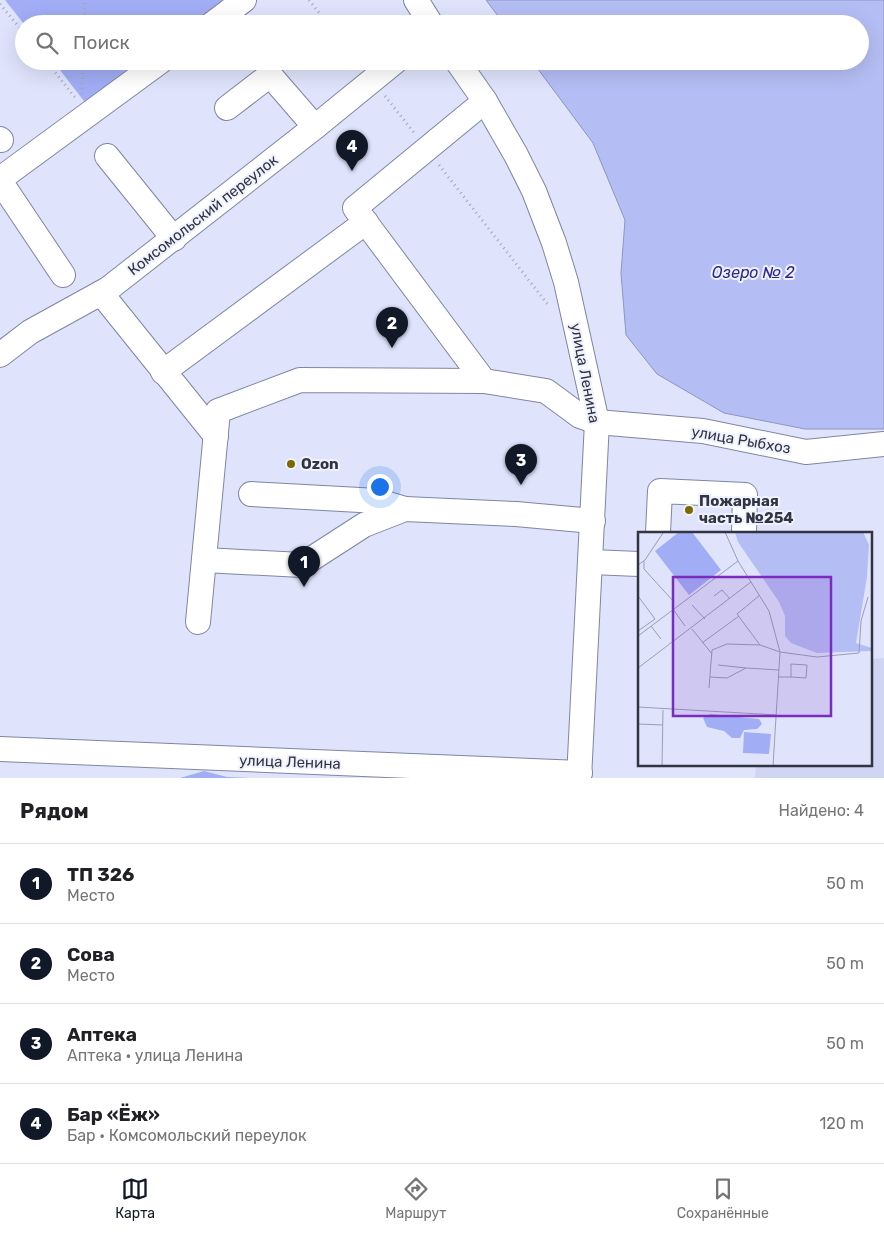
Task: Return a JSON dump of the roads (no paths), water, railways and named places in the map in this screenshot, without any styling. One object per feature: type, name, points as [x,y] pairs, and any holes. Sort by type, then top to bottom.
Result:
[{"type":"street","points":[[224,15],[244,0]]},
{"type":"street","points":[[416,0],[425,15]]},
{"type":"street","points":[[63,275],[0,180],[149,70]]},
{"type":"street","name":"Комсомольский переулок","points":[[0,355],[30,332],[101,293],[174,239],[385,70]]},
{"type":"street","name":"улица Ленина","points":[[0,749],[579,775],[597,422],[566,282],[554,243],[520,162],[485,101],[463,70]]},
{"type":"street","points":[[227,108],[270,75],[315,127]]},
{"type":"street","points":[[484,381],[356,208],[485,101]]},
{"type":"street","points":[[107,156],[174,239]]},
{"type":"street","points":[[162,372],[366,222]]},
{"type":"street","points":[[101,293],[162,372],[216,436],[198,622]]},
{"type":"street","name":"улица Рыбхоз","points":[[216,436],[218,411],[300,380],[484,381],[546,391],[580,416],[597,422],[703,431],[806,452],[884,444]]},
{"type":"street","points":[[658,532],[660,491],[745,494],[744,532]]},
{"type":"street","points":[[251,494],[378,501],[406,509],[593,521]]},
{"type":"street","points":[[204,560],[302,565],[364,525],[406,509]]},
{"type":"street","points":[[591,562],[638,564]]},
{"type":"water","name":"Озеро № 2","points":[[486,0],[884,0],[884,429],[805,429],[724,413],[657,374],[626,335],[621,273],[625,220],[593,143],[539,70],[869,70],[869,15],[497,15]]},
{"type":"place","name":"Бар «Ёж»","points":[[352,171]]},
{"type":"place","name":"Сова","points":[[392,348]]},
{"type":"place","name":"Ozon","points":[[291,464]]},
{"type":"place","name":"Аптека","points":[[521,485]]},
{"type":"place","name":"Пожарная часть №254","points":[[689,510]]},
{"type":"place","name":"ТП 326","points":[[304,587]]}]
